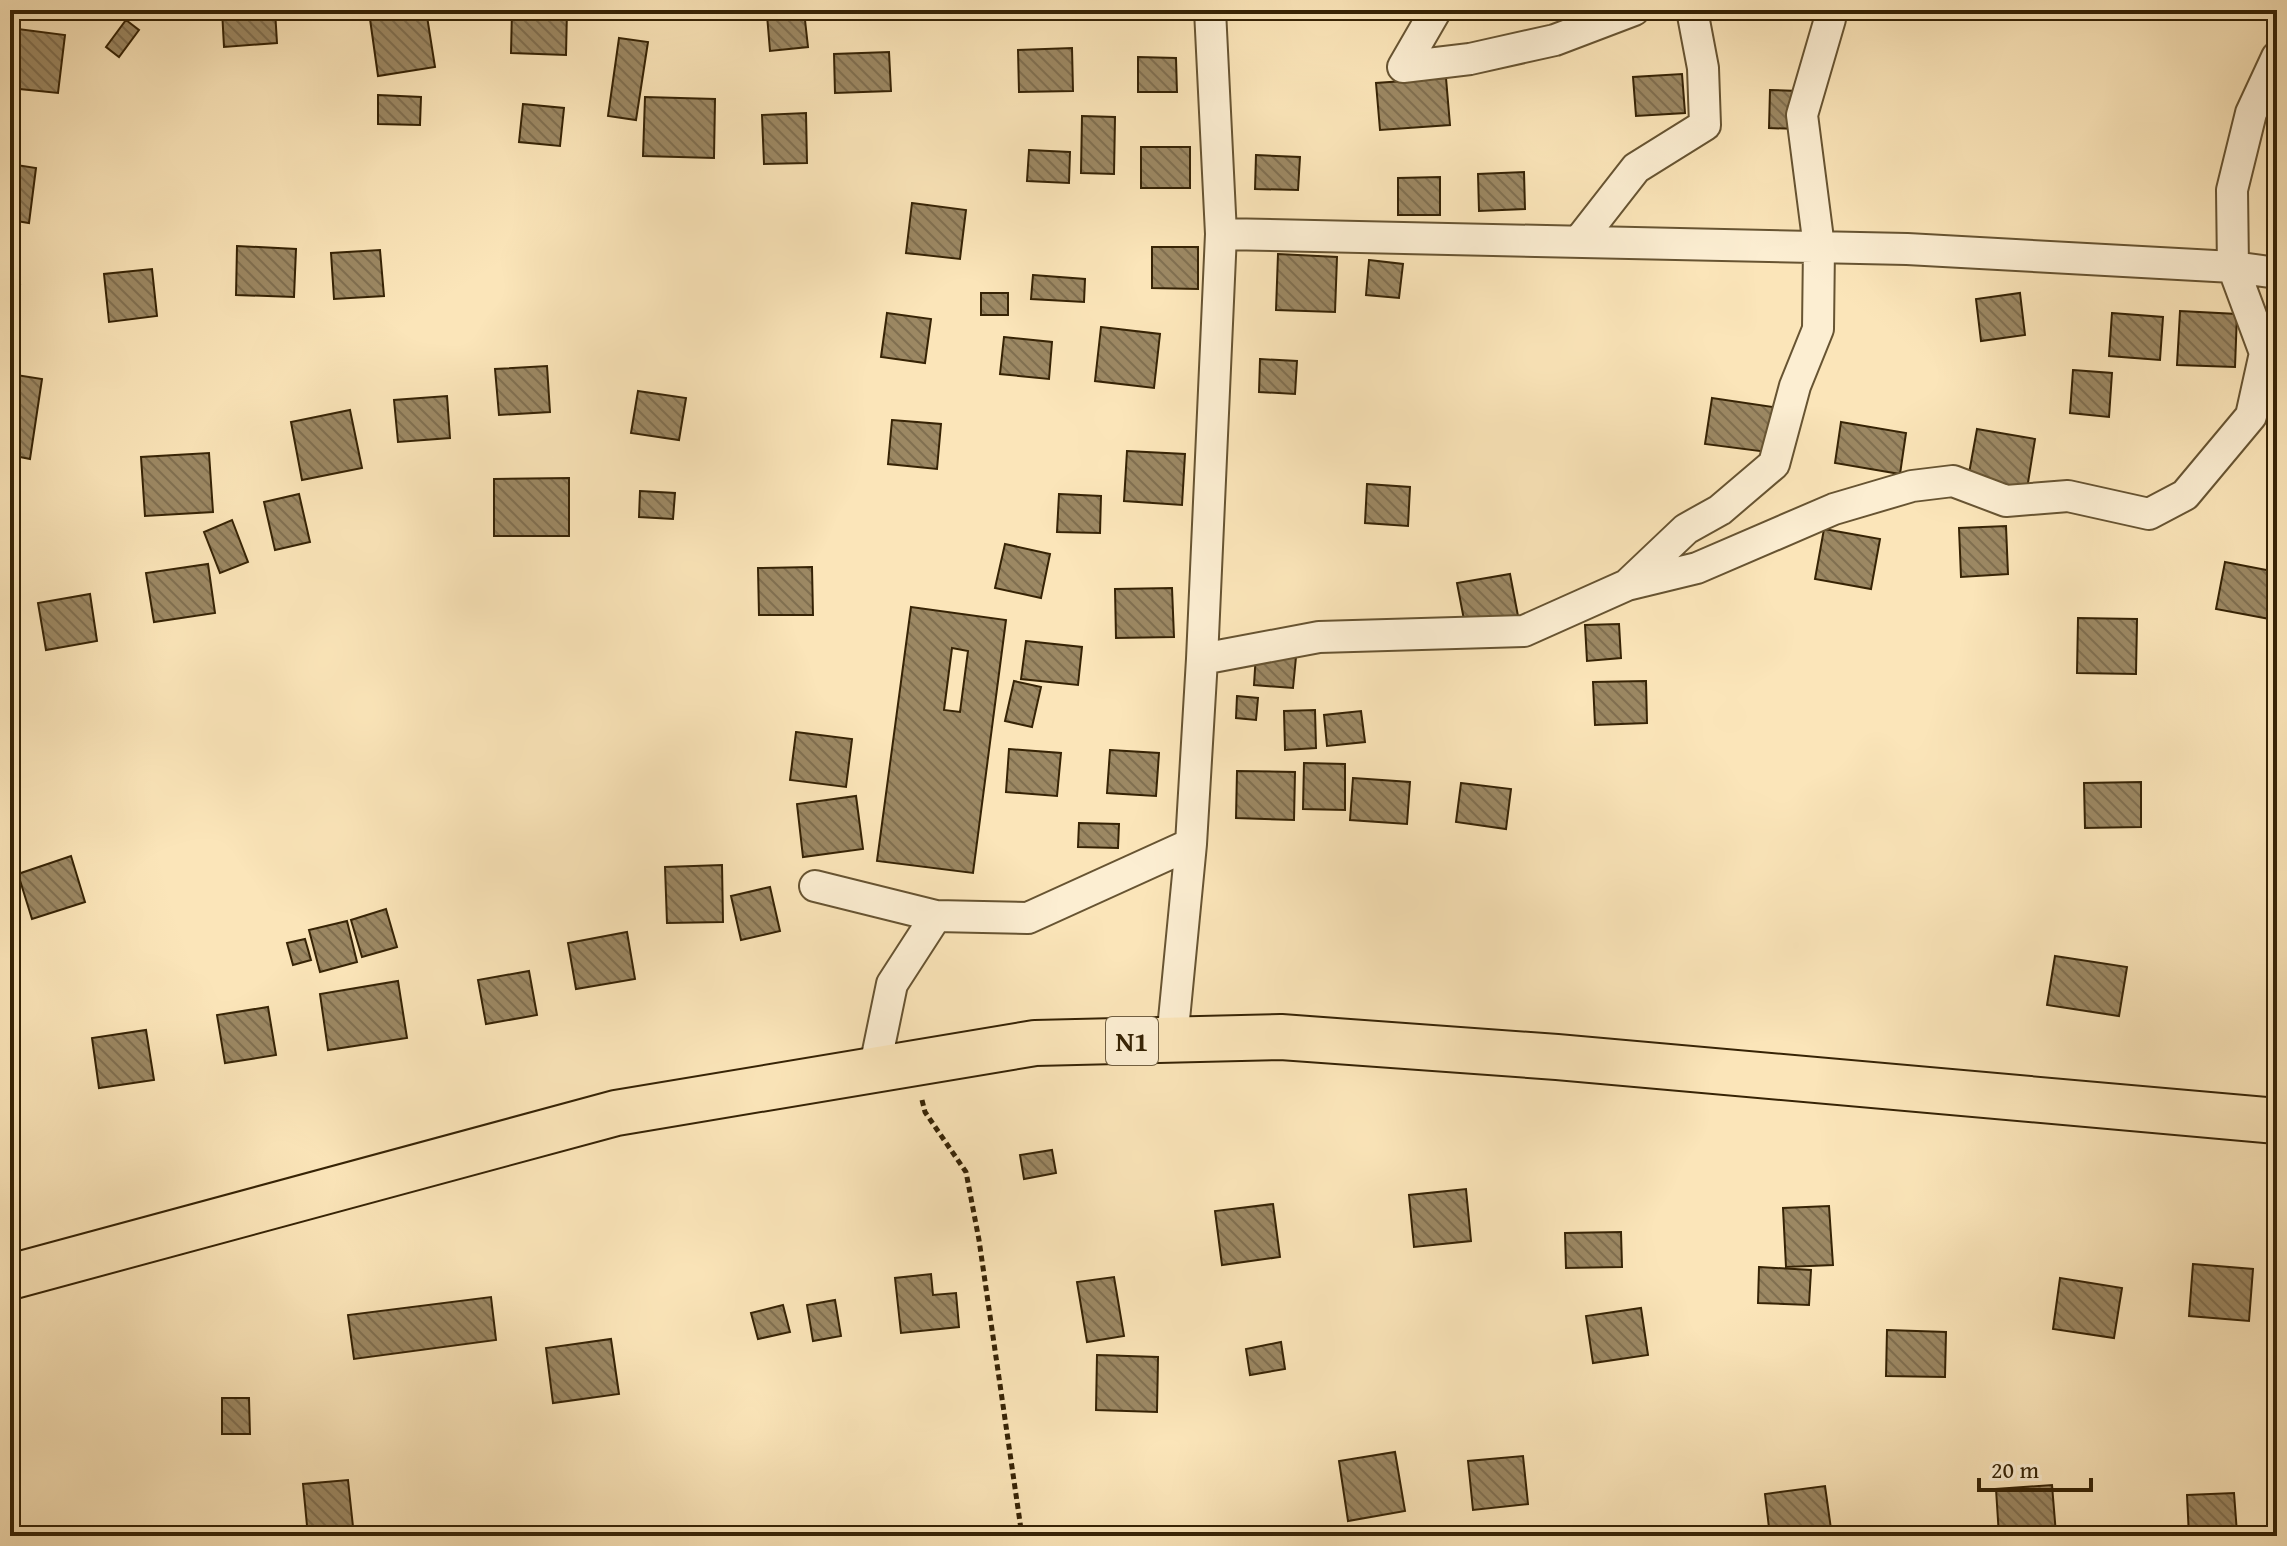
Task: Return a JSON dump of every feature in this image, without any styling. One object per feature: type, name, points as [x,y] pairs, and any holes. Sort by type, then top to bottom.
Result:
[{"type":"highway","name":"N1","points":[[10,1277],[616,1113],[1035,1043],[1297,1038],[1557,1057],[2277,1121]]},
{"type":"street","points":[[1172,1040],[1191,844],[1221,234],[1210,10]]},
{"type":"street","points":[[1436,10],[1403,67],[1470,59],[1555,40],[1634,10]]},
{"type":"street","points":[[1579,241],[1636,168],[1705,125],[1703,68],[1692,10]]},
{"type":"street","points":[[1627,585],[1686,529],[1720,510],[1774,464],[1795,386],[1818,329],[1819,247],[1802,115],[1830,10]]},
{"type":"street","points":[[1202,659],[1319,637],[1524,631],[1627,585],[1697,568],[1834,509],[1912,486],[1953,481],[2006,501],[2068,496],[2149,514],[2185,495],[2251,416],[2265,353],[2233,267],[2232,190],[2251,113],[2277,57]]},
{"type":"street","points":[[1221,234],[1907,249],[2233,267],[2277,273]]},
{"type":"street","points":[[815,886],[936,916],[1028,918],[1191,844]]},
{"type":"street","points":[[894,1067],[892,984],[936,916]]},
{"type":"path","points":[[894,1067],[966,1172],[982,1255],[1022,1536]]},
{"type":"building","points":[[222,10],[275,10],[277,43],[224,47]]},
{"type":"building","points":[[426,10],[435,67],[378,76],[370,19]]},
{"type":"building","points":[[512,10],[567,10],[566,55],[511,53]]},
{"type":"building","points":[[1956,10],[2027,10],[1957,14]]},
{"type":"building","points":[[2081,10],[2141,10],[2141,14],[2082,20]]},
{"type":"building","points":[[804,11],[808,47],[770,51],[767,15]]},
{"type":"building","points":[[126,20],[139,30],[119,57],[106,47]]},
{"type":"building","points":[[10,28],[65,35],[58,93],[10,88]]},
{"type":"building","points":[[619,38],[648,42],[636,120],[608,116]]},
{"type":"building","points":[[1072,48],[1073,91],[1019,92],[1018,50]]},
{"type":"building","points":[[889,52],[891,91],[835,93],[834,54]]},
{"type":"building","points":[[1138,57],[1176,58],[1177,92],[1138,92]]},
{"type":"building","points":[[1682,74],[1685,113],[1636,116],[1633,77]]},
{"type":"building","points":[[1446,78],[1450,125],[1380,130],[1376,83]]},
{"type":"building","points":[[1770,90],[1798,91],[1797,129],[1769,128]]},
{"type":"building","points":[[378,95],[421,97],[420,125],[378,124]]},
{"type":"building","points":[[645,97],[715,99],[714,158],[643,156]]},
{"type":"building","points":[[523,104],[564,108],[560,146],[519,142]]},
{"type":"building","points":[[806,113],[807,163],[764,164],[762,115]]},
{"type":"building","points":[[1082,116],[1115,117],[1114,174],[1081,173]]},
{"type":"building","points":[[1141,147],[1190,147],[1190,188],[1141,188]]},
{"type":"building","points":[[1029,150],[1070,152],[1069,183],[1027,181]]},
{"type":"building","points":[[1256,155],[1300,157],[1298,190],[1255,189]]},
{"type":"building","points":[[10,164],[36,168],[29,223],[10,220]]},
{"type":"building","points":[[1524,172],[1525,209],[1479,211],[1478,174]]},
{"type":"building","points":[[1440,177],[1440,215],[1398,215],[1398,178]]},
{"type":"building","points":[[912,203],[966,210],[960,259],[906,253]]},
{"type":"building","points":[[237,246],[296,249],[294,297],[236,295]]},
{"type":"building","points":[[1152,247],[1198,247],[1198,289],[1152,288]]},
{"type":"building","points":[[380,250],[384,296],[334,299],[331,253]]},
{"type":"building","points":[[1278,254],[1337,257],[1335,312],[1276,310]]},
{"type":"building","points":[[1369,260],[1403,264],[1399,298],[1366,295]]},
{"type":"building","points":[[152,269],[157,316],[109,322],[104,274]]},
{"type":"building","points":[[1033,275],[1085,279],[1084,302],[1031,299]]},
{"type":"building","points":[[10,283],[20,285],[13,328],[10,327]]},
{"type":"building","points":[[981,293],[1008,293],[1008,315],[981,315]]},
{"type":"building","points":[[2020,293],[2025,335],[1981,341],[1976,299]]},
{"type":"building","points":[[2180,311],[2237,314],[2235,367],[2177,365]]},
{"type":"building","points":[[887,313],[931,319],[925,363],[881,357]]},
{"type":"building","points":[[2112,313],[2163,317],[2160,360],[2109,356]]},
{"type":"building","points":[[1101,327],[1160,334],[1154,388],[1095,381]]},
{"type":"building","points":[[1004,337],[1052,342],[1049,379],[1000,374]]},
{"type":"building","points":[[1260,359],[1297,361],[1295,394],[1259,392]]},
{"type":"building","points":[[547,366],[550,412],[499,415],[495,369]]},
{"type":"building","points":[[2073,370],[2112,373],[2109,417],[2070,413]]},
{"type":"building","points":[[10,374],[42,379],[30,459],[10,455]]},
{"type":"building","points":[[638,391],[686,398],[679,440],[631,433]]},
{"type":"building","points":[[447,396],[450,438],[398,442],[394,400]]},
{"type":"building","points":[[1712,398],[1773,407],[1767,452],[1705,444]]},
{"type":"building","points":[[350,410],[362,468],[302,480],[291,422]]},
{"type":"building","points":[[892,420],[941,424],[937,469],[888,464]]},
{"type":"building","points":[[1841,422],[1906,433],[1900,474],[1835,463]]},
{"type":"building","points":[[1977,429],[2035,439],[2027,489],[1968,479]]},
{"type":"building","points":[[1127,451],[1185,454],[1182,505],[1124,501]]},
{"type":"building","points":[[209,453],[213,512],[145,516],[141,457]]},
{"type":"building","points":[[569,478],[569,536],[494,536],[494,479]]},
{"type":"building","points":[[1367,484],[1410,487],[1408,526],[1365,523]]},
{"type":"building","points":[[640,491],[675,493],[673,519],[639,517]]},
{"type":"building","points":[[299,494],[310,542],[275,550],[264,502]]},
{"type":"building","points":[[1059,494],[1101,496],[1100,533],[1057,532]]},
{"type":"building","points":[[232,520],[248,562],[220,573],[204,532]]},
{"type":"building","points":[[2006,526],[2008,574],[1961,577],[1959,528]]},
{"type":"building","points":[[1824,529],[1880,539],[1871,589],[1815,579]]},
{"type":"building","points":[[1005,544],[1050,554],[1041,598],[995,588]]},
{"type":"building","points":[[2225,562],[2277,572],[2275,620],[2216,609]]},
{"type":"building","points":[[208,564],[215,613],[154,622],[146,573]]},
{"type":"building","points":[[812,567],[813,615],[759,615],[758,568]]},
{"type":"building","points":[[1510,574],[1518,616],[1465,625],[1457,583]]},
{"type":"building","points":[[1172,588],[1174,637],[1116,638],[1115,589]]},
{"type":"building","points":[[90,594],[97,641],[46,650],[38,603]]},
{"type":"building","points":[[911,607],[1006,620],[973,873],[877,861]],"holes":[[[952,648],[968,651],[960,712],[944,710]]]},
{"type":"building","points":[[2078,618],[2137,619],[2136,674],[2077,673]]},
{"type":"building","points":[[1619,624],[1621,658],[1587,661],[1585,625]]},
{"type":"building","points":[[1026,641],[1082,647],[1078,685],[1021,679]]},
{"type":"building","points":[[1256,653],[1296,657],[1293,688],[1254,685]]},
{"type":"building","points":[[1014,681],[1041,687],[1032,727],[1005,721]]},
{"type":"building","points":[[1646,681],[1647,723],[1595,725],[1593,682]]},
{"type":"building","points":[[1237,696],[1258,698],[1256,720],[1236,718]]},
{"type":"building","points":[[1315,710],[1316,748],[1285,750],[1284,711]]},
{"type":"building","points":[[1361,711],[1365,742],[1327,746],[1324,715]]},
{"type":"building","points":[[796,732],[852,739],[846,787],[790,780]]},
{"type":"building","points":[[1009,749],[1061,753],[1057,796],[1006,792]]},
{"type":"building","points":[[1110,750],[1159,753],[1156,796],[1107,793]]},
{"type":"building","points":[[1304,763],[1345,764],[1345,810],[1303,809]]},
{"type":"building","points":[[1237,771],[1295,772],[1294,820],[1236,818]]},
{"type":"building","points":[[1353,778],[1410,782],[1407,824],[1350,820]]},
{"type":"building","points":[[2141,782],[2141,827],[2085,828],[2084,783]]},
{"type":"building","points":[[1461,783],[1511,789],[1506,829],[1456,822]]},
{"type":"building","points":[[856,796],[863,849],[803,857],[797,804]]},
{"type":"building","points":[[1079,823],[1119,824],[1118,848],[1078,847]]},
{"type":"building","points":[[71,856],[85,902],[32,919],[18,874]]},
{"type":"building","points":[[722,865],[723,922],[667,923],[665,867]]},
{"type":"building","points":[[770,887],[780,931],[741,940],[731,896]]},
{"type":"building","points":[[386,909],[397,947],[362,957],[351,920]]},
{"type":"building","points":[[347,921],[357,962],[320,972],[309,930]]},
{"type":"building","points":[[627,932],[635,979],[576,989],[568,943]]},
{"type":"building","points":[[305,939],[311,960],[293,965],[287,943]]},
{"type":"building","points":[[2055,956],[2127,967],[2119,1016],[2047,1005]]},
{"type":"building","points":[[529,971],[537,1015],[486,1024],[478,980]]},
{"type":"building","points":[[398,981],[407,1038],[328,1050],[320,994]]},
{"type":"building","points":[[268,1007],[276,1055],[225,1063],[217,1015]]},
{"type":"building","points":[[146,1030],[154,1080],[99,1088],[92,1038]]},
{"type":"building","points":[[1052,1150],[1056,1173],[1024,1179],[1020,1155]]},
{"type":"building","points":[[1466,1189],[1471,1241],[1414,1247],[1409,1195]]},
{"type":"building","points":[[1273,1204],[1280,1257],[1222,1265],[1215,1211]]},
{"type":"building","points":[[1829,1206],[1833,1265],[1786,1267],[1783,1208]]},
{"type":"building","points":[[1621,1232],[1622,1267],[1566,1268],[1565,1233]]},
{"type":"building","points":[[2193,1264],[2253,1269],[2249,1321],[2189,1316]]},
{"type":"building","points":[[1759,1267],[1811,1270],[1809,1305],[1758,1303]]},
{"type":"building","points":[[931,1274],[933,1295],[956,1293],[959,1327],[901,1333],[895,1278]]},
{"type":"building","points":[[1114,1277],[1124,1336],[1087,1342],[1077,1282]]},
{"type":"building","points":[[2060,1278],[2122,1288],[2114,1338],[2053,1329]]},
{"type":"building","points":[[491,1297],[496,1340],[354,1359],[348,1315]]},
{"type":"building","points":[[835,1300],[841,1336],[813,1341],[807,1305]]},
{"type":"building","points":[[783,1305],[790,1332],[758,1339],[751,1313]]},
{"type":"building","points":[[1641,1308],[1648,1355],[1593,1363],[1586,1316]]},
{"type":"building","points":[[1887,1330],[1946,1332],[1945,1377],[1886,1376]]},
{"type":"building","points":[[611,1339],[619,1394],[553,1403],[546,1348]]},
{"type":"building","points":[[1281,1342],[1285,1369],[1250,1375],[1246,1349]]},
{"type":"building","points":[[1097,1355],[1158,1357],[1157,1412],[1096,1410]]},
{"type":"building","points":[[222,1398],[249,1398],[250,1434],[222,1434]]},
{"type":"building","points":[[1395,1452],[1405,1511],[1348,1521],[1339,1461]]},
{"type":"building","points":[[1523,1456],[1528,1504],[1473,1510],[1468,1461]]},
{"type":"building","points":[[348,1480],[354,1536],[308,1536],[303,1484]]},
{"type":"building","points":[[2052,1485],[2056,1534],[1999,1536],[1996,1489]]},
{"type":"building","points":[[1825,1486],[1832,1536],[1770,1536],[1765,1494]]},
{"type":"building","points":[[2234,1493],[2237,1533],[2189,1536],[2187,1495]]}]
